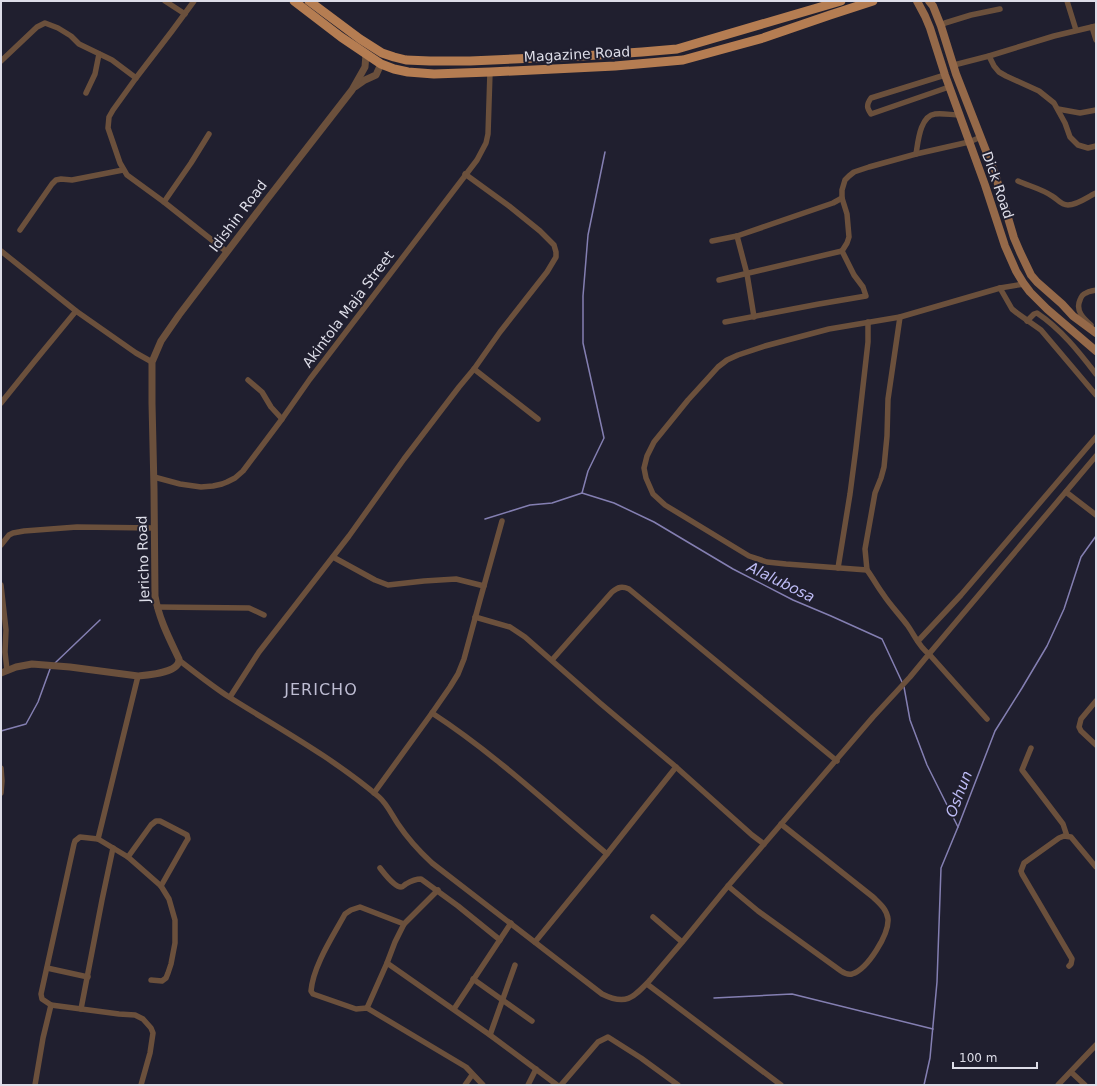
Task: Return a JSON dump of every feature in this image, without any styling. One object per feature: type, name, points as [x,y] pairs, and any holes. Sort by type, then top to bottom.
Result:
[{"type":"main road","name":"Magazine Road","points":[[294,1],[381,64],[398,70],[415,73],[490,72],[678,61],[694,58],[763,38],[873,1]]},
{"type":"main road","name":"Magazine Road","points":[[309,1],[377,50],[401,60],[418,61],[462,61],[582,56],[677,49],[841,1]]},
{"type":"main road","name":"Dick Road","points":[[917,1],[928,22],[949,87],[1010,260],[1030,292],[1096,350]]},
{"type":"main road","name":"Dick Road","points":[[929,1],[933,6],[941,26],[956,74],[982,137],[995,174],[1014,238],[1020,252],[1037,282],[1073,316],[1096,333]]},
{"type":"main road","points":[[582,56],[582,67]]},
{"type":"street","points":[[165,1],[185,14]]},
{"type":"street","points":[[194,1],[112,110],[109,117],[108,128],[127,175],[227,252]]},
{"type":"street","points":[[1067,1],[1076,30]]},
{"type":"street","points":[[941,26],[971,15],[1000,9]]},
{"type":"street","points":[[1,61],[36,26],[45,23],[58,28],[71,36],[79,44],[112,60],[136,78]]},
{"type":"street","points":[[954,65],[1094,26],[1096,40]]},
{"type":"street","points":[[86,93],[95,74],[99,54]]},
{"type":"street","points":[[352,90],[365,67],[366,54]]},
{"type":"street","points":[[989,56],[999,72],[1039,91],[1054,103],[1066,123],[1070,137],[1073,141],[1083,147],[1088,148],[1096,146]]},
{"type":"street","points":[[352,90],[365,80],[376,75],[381,64]]},
{"type":"street","name":"Akintola Maja Street","points":[[154,477],[180,484],[201,487],[222,484],[235,478],[243,471],[310,379],[477,160],[486,143],[490,72]]},
{"type":"street","points":[[945,75],[871,98],[867,106],[872,114],[949,87]]},
{"type":"street","name":"Idishin Road","points":[[152,362],[161,341],[168,331],[352,90]]},
{"type":"street","points":[[1058,109],[1066,112],[1080,113],[1096,111]]},
{"type":"street","points":[[916,154],[921,130],[926,118],[934,114],[960,115]]},
{"type":"street","points":[[164,202],[209,134]]},
{"type":"street","points":[[719,280],[842,251],[847,244],[849,237],[847,214],[842,198],[843,186],[845,180],[854,172],[916,154],[969,142],[982,137]]},
{"type":"street","points":[[20,230],[54,182],[61,179],[72,180],[124,170]]},
{"type":"street","points":[[230,697],[259,652],[349,536],[404,459],[547,272],[556,257],[554,245],[540,231],[465,174]]},
{"type":"street","points":[[1018,181],[1045,192],[1061,204],[1066,205],[1078,203],[1096,192]]},
{"type":"street","points":[[712,241],[738,236],[833,203],[842,198]]},
{"type":"street","points":[[738,236],[747,274],[754,317]]},
{"type":"street","points":[[1,251],[76,311],[131,350],[152,362]]},
{"type":"street","points":[[725,322],[866,296],[842,251]]},
{"type":"street","points":[[867,570],[767,562],[749,556],[665,505],[653,494],[646,478],[644,468],[647,456],[654,442],[693,394],[718,367],[738,355],[772,344],[829,329],[900,317],[1000,288],[1024,284]]},
{"type":"street","points":[[1000,288],[1012,308],[1027,321],[1041,330],[1096,395]]},
{"type":"street","points":[[1096,290],[1082,296],[1078,307],[1081,315],[1096,329]]},
{"type":"street","points":[[1,403],[76,311]]},
{"type":"street","points":[[1027,321],[1037,313],[1051,323],[1065,336],[1096,374]]},
{"type":"street","points":[[900,317],[888,399],[885,461],[873,504],[865,549],[867,570],[883,594],[905,622],[920,646],[929,654],[986,719]]},
{"type":"street","points":[[838,568],[856,448],[868,342],[868,322]]},
{"type":"street","name":"Jericho Road","points":[[152,362],[155,596],[161,621],[180,661]]},
{"type":"street","points":[[474,369],[538,419]]},
{"type":"street","points":[[248,380],[262,392],[271,407],[282,419]]},
{"type":"street","points":[[918,641],[961,595],[1096,437]]},
{"type":"street","points":[[1,585],[6,630],[4,672],[16,667],[32,664],[70,667],[138,676],[161,672],[177,666],[180,661],[230,697],[329,760],[374,793],[387,805],[408,838],[432,863],[596,990],[617,1000],[627,1000],[647,984],[728,886],[910,677],[1096,456]]},
{"type":"street","points":[[1066,492],[1096,515]]},
{"type":"street","points":[[374,793],[450,687],[462,664],[502,521]]},
{"type":"street","points":[[1,545],[9,535],[24,531],[77,527],[154,528]]},
{"type":"street","points":[[333,557],[375,580],[388,585],[456,579],[484,586]]},
{"type":"street","points":[[552,660],[608,596],[615,589],[624,587],[629,589],[836,761]]},
{"type":"street","points":[[157,607],[249,608],[264,615]]},
{"type":"street","points":[[475,617],[502,624],[514,629],[525,637],[764,844]]},
{"type":"street","points":[[98,839],[138,676]]},
{"type":"street","points":[[1096,701],[1081,719],[1079,727],[1096,745]]},
{"type":"street","points":[[432,713],[488,753],[607,854]]},
{"type":"street","points":[[1032,748],[1022,770],[1062,824],[1067,836]]},
{"type":"street","points":[[535,942],[676,767]]},
{"type":"street","points":[[1,768],[1,793]]},
{"type":"street","points":[[128,857],[156,821],[187,835],[188,839],[161,886]]},
{"type":"street","points":[[728,886],[758,911],[840,972],[852,974],[869,961],[884,934],[888,923],[886,910],[873,897],[781,824]]},
{"type":"street","points":[[1069,966],[1072,959],[1021,871],[1024,863],[1059,838],[1067,836],[1071,837],[1096,867]]},
{"type":"street","points":[[141,1085],[150,1053],[153,1033],[148,1023],[135,1015],[51,1005],[42,1000],[41,994],[75,841],[80,837],[98,839],[128,857],[161,886],[169,899],[175,920],[175,943],[171,964],[166,978],[162,981],[151,980]]},
{"type":"street","points":[[81,1009],[113,848]]},
{"type":"street","points":[[380,868],[395,885],[399,887],[402,887],[416,879],[421,879],[438,890],[500,940]]},
{"type":"street","points":[[368,1008],[394,942],[404,924],[438,890]]},
{"type":"street","points":[[404,924],[360,907],[345,914],[317,967],[311,991],[314,994],[356,1009],[368,1008],[466,1067],[483,1085]]},
{"type":"street","points":[[653,917],[682,942]]},
{"type":"street","points":[[454,1009],[511,923]]},
{"type":"street","points":[[387,962],[490,1034],[557,1085]]},
{"type":"street","points":[[490,1034],[514,965]]},
{"type":"street","points":[[47,968],[88,976]]},
{"type":"street","points":[[473,979],[532,1021]]},
{"type":"street","points":[[647,984],[781,1085]]},
{"type":"street","points":[[34,1085],[51,1005]]},
{"type":"street","points":[[561,1085],[598,1042],[608,1037],[641,1058],[678,1085]]},
{"type":"street","points":[[1058,1085],[1096,1045]]},
{"type":"street","points":[[528,1085],[536,1069]]},
{"type":"street","points":[[1071,1072],[1085,1085]]},
{"type":"street","points":[[465,1085],[472,1075]]},
{"type":"waterway","points":[[582,493],[588,471],[604,438],[583,343],[583,296],[588,235],[605,152]]},
{"type":"waterway","name":"Alalubosa","points":[[485,519],[530,505],[552,503],[582,493],[614,503],[654,522],[733,569],[793,600],[882,639],[902,682]]},
{"type":"waterway","name":"Oshun","points":[[924,1085],[930,1058],[937,982],[941,868],[995,731],[1047,646],[1064,609],[1081,557],[1096,536]]},
{"type":"waterway","points":[[55,663],[100,620]]},
{"type":"waterway","points":[[1,731],[26,724],[38,702],[50,669]]},
{"type":"waterway","name":"Alalubosa","points":[[904,687],[910,720],[927,765],[958,827]]},
{"type":"waterway","points":[[714,998],[792,994],[933,1029]]},
{"type":"district","name":"JERICHO","points":[[321,689]]}]
